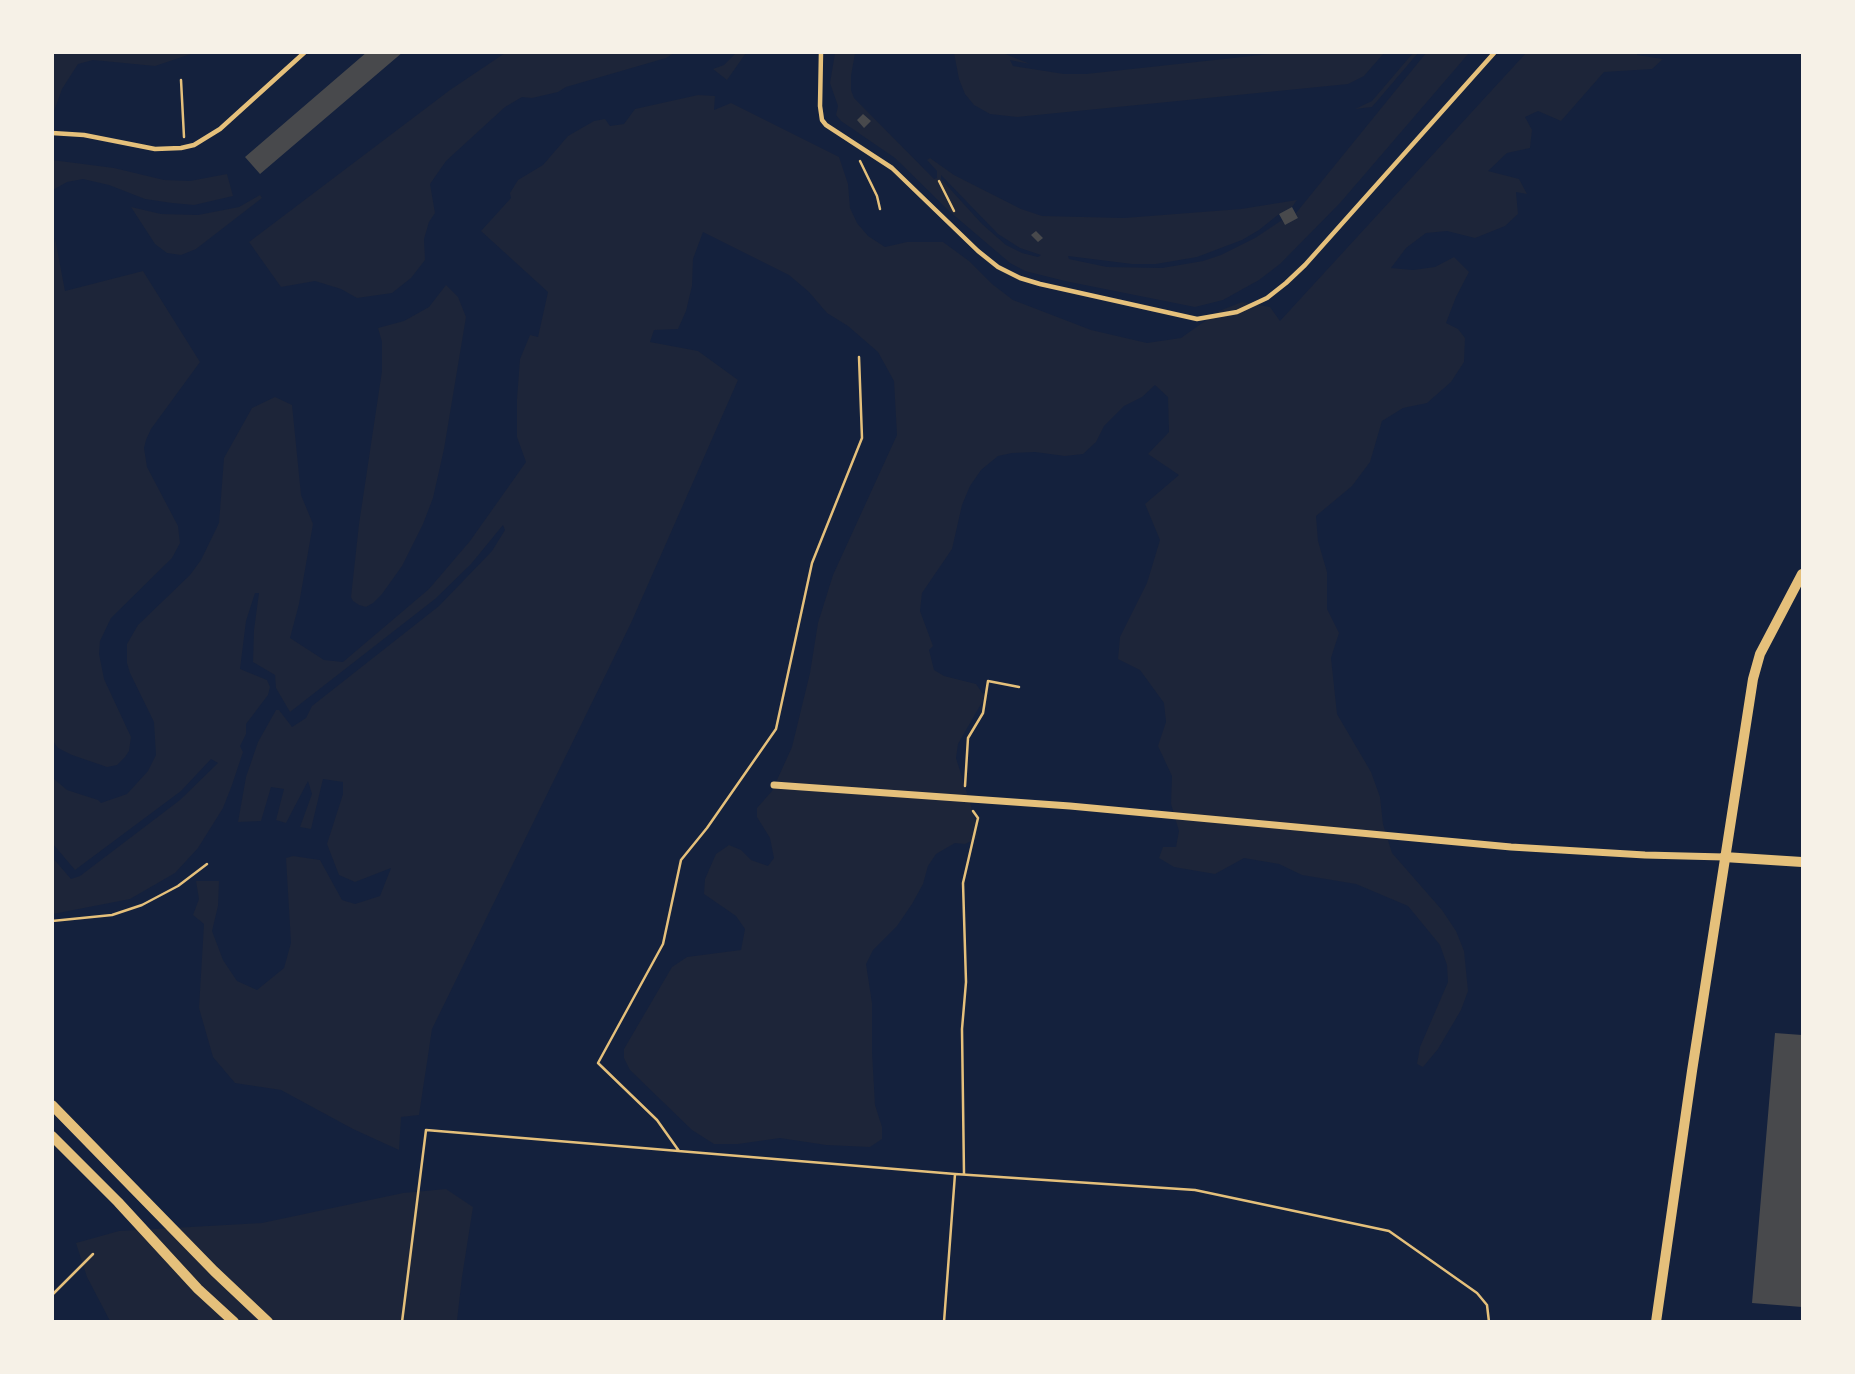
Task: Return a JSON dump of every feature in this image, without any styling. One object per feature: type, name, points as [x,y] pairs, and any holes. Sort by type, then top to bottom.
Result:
[{"type":"main road","points":[[1656,1321],[1752,679],[1760,654],[1802,574]]},
{"type":"street","points":[[774,785],[1070,806],[1511,847],[1802,862]]},
{"type":"street","points":[[52,1105],[214,1271],[268,1321]]},
{"type":"street","points":[[52,1136],[118,1202],[198,1289],[234,1321]]},
{"type":"lane","points":[[52,133],[84,135],[156,149],[194,145],[220,129],[305,52]]},
{"type":"lane","points":[[821,52],[820,113],[826,125],[892,168],[998,267],[1040,284],[1197,319],[1237,312],[1267,298],[1286,283],[1495,52]]},
{"type":"path","points":[[181,80],[184,142]]},
{"type":"path","points":[[863,167],[880,209]]},
{"type":"path","points":[[679,1151],[657,1120],[598,1063],[663,944],[681,860],[707,828],[776,729],[812,563],[862,438],[859,357]]},
{"type":"path","points":[[964,1174],[962,1029],[966,982],[963,883],[978,818],[965,800],[968,738],[983,713],[988,681],[1019,687]]},
{"type":"path","points":[[52,921],[112,915],[142,905],[178,886],[207,864]]},
{"type":"path","points":[[401,1321],[426,1130],[955,1174],[1195,1190],[1389,1231],[1477,1293],[1487,1305],[1489,1321]]},
{"type":"path","points":[[944,1321],[955,1174]]},
{"type":"path","points":[[52,1295],[93,1254]]},
{"type":"shaded area","points":[[53,52],[194,53],[155,66],[93,60],[78,64],[62,89],[53,114]]},
{"type":"shaded area","points":[[1638,52],[1637,55],[1663,59],[1652,69],[1604,72],[1561,121],[1538,111],[1525,117],[1532,130],[1530,148],[1507,153],[1488,171],[1519,179],[1527,194],[1516,192],[1518,214],[1505,226],[1475,238],[1447,231],[1426,233],[1406,248],[1391,268],[1413,270],[1435,267],[1454,257],[1469,272],[1446,323],[1458,329],[1465,338],[1464,362],[1451,382],[1427,403],[1403,408],[1382,421],[1370,462],[1352,486],[1316,516],[1318,541],[1327,572],[1327,609],[1339,633],[1331,658],[1337,714],[1371,772],[1380,797],[1383,824],[1392,853],[1442,910],[1456,931],[1464,951],[1468,991],[1461,1010],[1438,1049],[1423,1067],[1417,1064],[1420,1047],[1448,982],[1447,965],[1440,945],[1408,906],[1356,884],[1302,875],[1279,864],[1244,858],[1215,874],[1174,867],[1159,858],[1163,847],[1176,847],[1179,831],[1171,804],[1172,776],[1158,746],[1166,722],[1164,703],[1140,670],[1118,659],[1120,637],[1147,583],[1160,540],[1145,504],[1179,475],[1148,454],[1169,432],[1168,397],[1155,385],[1142,397],[1124,406],[1104,426],[1096,442],[1083,454],[1065,456],[1035,452],[1012,453],[998,456],[981,470],[962,505],[952,549],[922,593],[920,611],[933,646],[929,650],[934,670],[944,676],[976,684],[985,697],[958,744],[956,758],[976,822],[977,838],[965,844],[955,843],[936,854],[912,904],[897,926],[873,950],[866,964],[872,1003],[875,1105],[882,1127],[882,1139],[870,1147],[826,1145],[780,1138],[738,1144],[714,1144],[692,1130],[630,1070],[624,1058],[624,1049],[672,967],[687,957],[741,950],[745,929],[736,916],[704,894],[705,879],[716,854],[729,845],[741,850],[751,860],[768,866],[774,858],[770,838],[757,817],[757,808],[772,791],[792,747],[810,673],[818,623],[833,575],[897,435],[894,381],[878,352],[848,326],[827,313],[809,292],[789,275],[703,232],[693,259],[692,286],[686,311],[678,329],[654,330],[650,342],[698,351],[738,380],[631,623],[432,1029],[419,1115],[401,1117],[399,1150],[353,1129],[281,1090],[235,1083],[213,1057],[199,1008],[204,924],[193,915],[199,899],[196,881],[219,881],[218,906],[212,931],[223,960],[237,981],[257,990],[284,968],[291,943],[286,858],[293,856],[320,860],[342,900],[355,904],[380,896],[391,868],[355,882],[339,875],[327,844],[343,794],[343,782],[323,779],[311,829],[300,827],[312,794],[308,781],[286,823],[276,820],[284,789],[271,787],[261,821],[238,822],[246,777],[258,742],[276,710],[279,710],[292,727],[306,718],[312,706],[439,606],[492,551],[505,530],[503,525],[471,564],[435,599],[290,712],[276,688],[275,675],[253,662],[259,593],[255,593],[246,621],[240,669],[267,680],[270,687],[268,695],[246,724],[246,734],[240,746],[243,752],[232,785],[223,808],[198,848],[175,873],[130,899],[53,914],[52,857],[71,879],[80,876],[180,800],[218,763],[211,759],[181,791],[75,870],[53,844],[53,778],[67,790],[101,803],[127,794],[148,771],[156,755],[154,722],[130,673],[127,644],[138,625],[190,575],[201,560],[219,523],[224,458],[252,408],[275,397],[292,405],[301,495],[313,524],[290,638],[324,660],[343,662],[429,589],[470,541],[526,462],[517,437],[520,359],[530,335],[538,337],[548,292],[481,231],[511,198],[510,193],[518,180],[543,165],[568,136],[594,121],[605,119],[610,126],[624,124],[635,109],[698,95],[715,96],[714,110],[731,103],[839,157],[848,184],[850,208],[857,223],[868,236],[885,247],[907,242],[943,242],[1013,300],[1091,330],[1147,343],[1181,338],[1219,311],[1242,302],[1270,307],[1280,321],[1526,53]]},
{"type":"shaded area","points":[[505,53],[674,53],[666,58],[566,87],[558,92],[532,98],[522,97],[505,107],[446,161],[430,184],[435,213],[424,239],[425,260],[411,278],[392,293],[357,298],[341,289],[315,281],[281,287],[249,242],[450,90]]},
{"type":"shaded area","points":[[736,53],[746,53],[727,80],[713,69],[724,65]]},
{"type":"shaded area","points":[[835,53],[855,53],[851,76],[854,98],[934,179],[937,178],[937,171],[927,160],[930,158],[954,175],[1021,209],[1042,216],[1124,218],[1241,209],[1297,200],[1292,207],[1242,240],[1197,257],[1156,264],[1132,264],[1068,256],[1069,259],[1107,267],[1162,268],[1221,255],[1255,238],[1282,220],[1285,225],[1298,218],[1296,213],[1426,53],[1469,53],[1340,203],[1280,264],[1259,280],[1223,300],[1195,307],[1065,281],[1025,271],[1010,263],[949,211],[895,158],[841,121],[836,115],[838,106],[830,83]],"holes":[[[941,175],[998,234],[1020,248],[1041,255],[1038,257],[1022,253],[1006,245],[982,224],[941,179]]]},
{"type":"shaded area","points":[[954,53],[1003,53],[1030,64],[1010,60],[1013,66],[1064,74],[1086,74],[1279,53],[1384,53],[1364,76],[1348,84],[1017,117],[990,114],[974,105],[965,94],[959,79]]},
{"type":"shaded area","points":[[1413,53],[1418,53],[1372,107],[1355,109],[1372,101]]},
{"type":"shaded area","points":[[52,160],[114,168],[164,180],[190,181],[227,174],[233,196],[194,205],[172,203],[145,199],[109,185],[83,179],[67,182],[53,190]]},
{"type":"shaded area","points":[[260,195],[262,198],[196,249],[181,255],[167,253],[155,244],[131,207],[161,214],[198,215],[239,207]]},
{"type":"shaded area","points":[[55,238],[65,291],[143,271],[200,362],[151,429],[144,448],[147,467],[178,526],[180,543],[172,558],[111,618],[100,641],[99,654],[104,679],[131,737],[129,751],[125,757],[117,765],[107,767],[72,755],[58,748],[53,741],[52,304]]},
{"type":"shaded area","points":[[446,285],[458,297],[466,317],[433,498],[402,566],[382,594],[366,607],[353,601],[351,597],[382,371],[382,342],[378,328],[404,321],[429,307]]},
{"type":"shaded area","points":[[446,1189],[473,1207],[457,1321],[110,1321],[87,1277],[76,1243],[119,1231],[262,1223],[403,1193]]},
{"type":"building","points":[[367,52],[403,52],[260,174],[245,157]]},
{"type":"building","points":[[863,114],[871,121],[864,128],[857,120]]},
{"type":"building","points":[[1292,207],[1298,218],[1285,225],[1279,214]]},
{"type":"building","points":[[1036,231],[1043,238],[1038,242],[1031,235]]},
{"type":"building","points":[[1775,1033],[1802,1035],[1802,1307],[1752,1303]]}]
